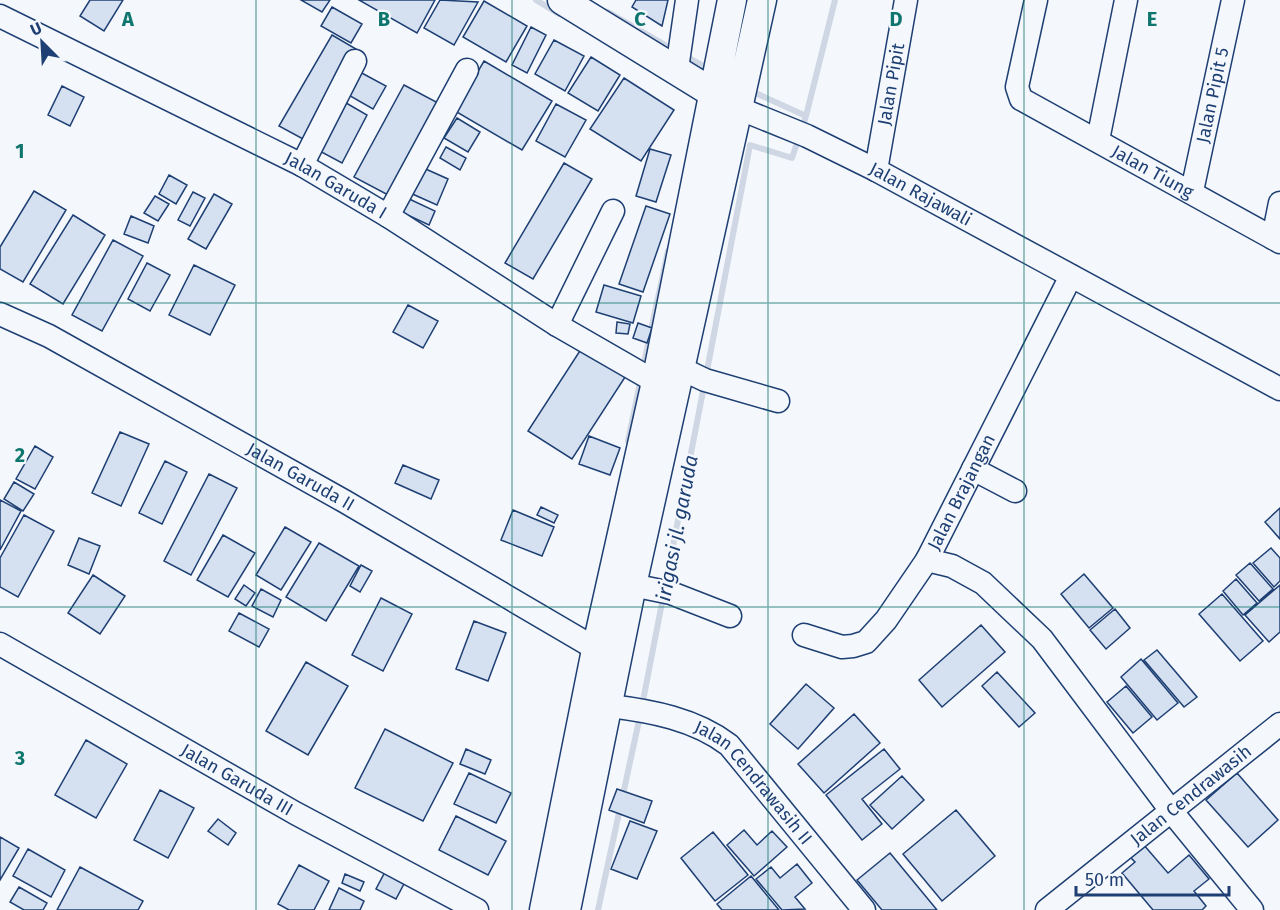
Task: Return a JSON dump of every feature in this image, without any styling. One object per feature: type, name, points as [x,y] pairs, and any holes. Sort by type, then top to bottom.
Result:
[{"type":"main road","name":"Jalan Rajawali","points":[[562,0],[738,108]]},
{"type":"main road","points":[[544,910],[607,656],[656,382],[732,0]]},
{"type":"main road","points":[[566,910],[610,706],[607,656],[654,589],[701,377],[738,108],[762,0]]},
{"type":"street","points":[[677,69],[687,0]]},
{"type":"street","name":"Jalan Pipit","points":[[876,170],[906,0]]},
{"type":"street","name":"Jalan Tiung","points":[[1036,0],[1017,87],[1019,96],[1024,102],[1192,191],[1276,240]]},
{"type":"street","points":[[1098,140],[1126,0]]},
{"type":"street","name":"Jalan Pipit 5","points":[[1192,191],[1233,0]]},
{"type":"street","name":"Jalan Garuda I","points":[[0,16],[302,165],[388,216],[557,325],[656,382]]},
{"type":"street","points":[[302,165],[355,61]]},
{"type":"street","points":[[388,216],[467,70]]},
{"type":"street","name":"Jalan Rajawali","points":[[738,108],[799,133],[876,170],[1280,389]]},
{"type":"street","points":[[1276,240],[1280,203]]},
{"type":"street","points":[[557,325],[613,211]]},
{"type":"street","name":"Jalan Brajangan","points":[[804,635],[842,647],[866,642],[886,621],[927,560],[1071,276]]},
{"type":"street","name":"Jalan Garuda II","points":[[0,314],[49,336],[334,495],[607,656]]},
{"type":"street","points":[[701,377],[777,401]]},
{"type":"street","points":[[973,469],[1015,491]]},
{"type":"street","points":[[927,560],[952,566],[983,583],[1034,632],[1172,812],[1252,910]]},
{"type":"street","points":[[654,589],[730,616]]},
{"type":"street","name":"Jalan Garuda III","points":[[0,644],[295,813],[477,910]]},
{"type":"street","name":"Jalan Cendrawasih II","points":[[610,706],[645,711],[697,726],[729,746],[864,910]]},
{"type":"street","name":"Jalan Cendrawasih","points":[[1047,910],[1280,724]]},
{"type":"building","points":[[90,0],[123,0],[104,31],[80,16]]},
{"type":"building","points":[[301,0],[330,0],[322,12]]},
{"type":"building","points":[[359,0],[435,0],[417,33]]},
{"type":"building","points":[[440,0],[478,2],[454,45],[424,28]]},
{"type":"building","points":[[636,0],[668,0],[662,26],[632,7]]},
{"type":"building","points":[[484,1],[527,26],[506,62],[463,37]]},
{"type":"building","points":[[332,7],[362,24],[351,43],[321,26]]},
{"type":"building","points":[[531,27],[546,35],[527,73],[512,65]]},
{"type":"building","points":[[332,35],[356,49],[303,139],[279,126]]},
{"type":"building","points":[[554,40],[584,56],[565,91],[535,74]]},
{"type":"building","points":[[591,57],[620,75],[598,111],[568,93]]},
{"type":"building","points":[[484,61],[552,101],[522,150],[455,111]]},
{"type":"building","points":[[358,71],[386,86],[373,109],[345,93]]},
{"type":"building","points":[[624,78],[674,110],[641,161],[590,129]]},
{"type":"building","points":[[404,85],[440,104],[390,196],[354,177]]},
{"type":"building","points":[[62,86],[84,97],[70,126],[48,115]]},
{"type":"building","points":[[341,100],[367,115],[342,163],[314,148]]},
{"type":"building","points":[[556,104],[586,120],[565,157],[536,141]]},
{"type":"building","points":[[457,118],[480,132],[468,152],[444,138]]},
{"type":"building","points":[[446,147],[466,158],[460,170],[440,158]]},
{"type":"building","points":[[650,149],[671,155],[656,202],[636,196]]},
{"type":"building","points":[[564,163],[592,179],[533,279],[505,263]]},
{"type":"building","points":[[419,166],[448,179],[437,205],[408,192]]},
{"type":"building","points":[[169,175],[187,185],[176,204],[159,194]]},
{"type":"building","points":[[34,191],[66,210],[23,282],[0,269],[0,247]]},
{"type":"building","points":[[193,192],[205,198],[190,226],[178,220]]},
{"type":"building","points":[[214,194],[232,204],[206,249],[188,239]]},
{"type":"building","points":[[155,196],[169,204],[158,221],[144,213]]},
{"type":"building","points":[[405,197],[435,211],[429,225],[399,211]]},
{"type":"building","points":[[646,206],[670,214],[643,292],[619,284]]},
{"type":"building","points":[[73,215],[105,235],[63,304],[30,284]]},
{"type":"building","points":[[131,216],[154,226],[148,243],[124,234]]},
{"type":"building","points":[[113,240],[143,256],[102,331],[72,315]]},
{"type":"building","points":[[147,263],[170,275],[150,311],[128,299]]},
{"type":"building","points":[[194,265],[235,285],[210,335],[169,315]]},
{"type":"building","points":[[604,285],[641,296],[633,323],[596,312]]},
{"type":"building","points":[[408,305],[438,321],[423,348],[393,332]]},
{"type":"building","points":[[617,322],[630,324],[628,334],[616,333]]},
{"type":"building","points":[[638,323],[652,328],[647,343],[633,338]]},
{"type":"building","points":[[585,343],[629,371],[572,459],[528,431]]},
{"type":"building","points":[[120,432],[149,444],[121,506],[92,493]]},
{"type":"building","points":[[589,436],[620,448],[610,475],[579,464]]},
{"type":"building","points":[[35,446],[53,457],[35,489],[16,479]]},
{"type":"building","points":[[165,461],[187,472],[162,524],[139,513]]},
{"type":"building","points":[[403,465],[439,480],[431,499],[395,483]]},
{"type":"building","points":[[209,474],[237,488],[191,575],[164,561]]},
{"type":"building","points":[[14,482],[34,494],[23,511],[4,499]]},
{"type":"building","points":[[0,500],[21,511],[0,550]]},
{"type":"building","points":[[541,507],[558,515],[554,523],[537,515]]},
{"type":"building","points":[[1280,508],[1280,539],[1265,522]]},
{"type":"building","points":[[513,510],[554,527],[542,556],[501,540]]},
{"type":"building","points":[[24,515],[54,531],[18,597],[0,587],[0,558]]},
{"type":"building","points":[[285,527],[311,542],[281,590],[256,575]]},
{"type":"building","points":[[223,535],[255,553],[228,597],[197,580]]},
{"type":"building","points":[[79,538],[100,546],[89,574],[68,565]]},
{"type":"building","points":[[319,543],[359,566],[326,621],[286,597]]},
{"type":"building","points":[[1271,548],[1280,558],[1280,581],[1274,587],[1253,563]]},
{"type":"building","points":[[1250,563],[1273,589],[1259,601],[1236,575]]},
{"type":"building","points":[[361,565],[372,571],[360,592],[350,586]]},
{"type":"building","points":[[1084,574],[1113,608],[1089,628],[1061,594]]},
{"type":"building","points":[[93,575],[125,596],[100,634],[68,613]]},
{"type":"building","points":[[1236,579],[1257,603],[1243,615],[1223,591]]},
{"type":"building","points":[[244,585],[255,593],[246,606],[235,599]]},
{"type":"building","points":[[1280,585],[1280,632],[1269,642],[1245,615]]},
{"type":"building","points":[[261,589],[281,600],[273,617],[252,606]]},
{"type":"building","points":[[1222,594],[1263,641],[1240,661],[1199,614]]},
{"type":"building","points":[[381,598],[412,614],[383,671],[352,655]]},
{"type":"building","points":[[1115,609],[1130,628],[1106,649],[1090,630]]},
{"type":"building","points":[[239,613],[269,629],[259,647],[229,631]]},
{"type":"building","points":[[474,621],[506,633],[488,681],[456,669]]},
{"type":"building","points":[[981,625],[1005,652],[942,707],[919,680]]},
{"type":"building","points":[[1157,650],[1197,697],[1184,707],[1144,660]]},
{"type":"building","points":[[1141,659],[1178,703],[1157,720],[1121,677]]},
{"type":"building","points":[[306,662],[348,686],[308,755],[266,731]]},
{"type":"building","points":[[997,672],[1035,713],[1019,727],[982,686]]},
{"type":"building","points":[[806,684],[834,708],[798,749],[770,724]]},
{"type":"building","points":[[1126,686],[1152,717],[1133,733],[1107,702]]},
{"type":"building","points":[[854,714],[880,743],[824,793],[798,764]]},
{"type":"building","points":[[385,729],[453,763],[423,821],[355,788]]},
{"type":"building","points":[[86,740],[127,764],[96,818],[55,795]]},
{"type":"building","points":[[466,749],[491,760],[485,774],[460,764]]},
{"type":"building","points":[[884,749],[900,769],[862,799],[882,824],[862,840],[826,795]]},
{"type":"building","points":[[469,773],[511,793],[496,823],[454,804]]},
{"type":"building","points":[[1237,773],[1278,820],[1248,847],[1206,800]]},
{"type":"building","points":[[902,776],[924,800],[892,829],[870,805]]},
{"type":"building","points":[[617,789],[652,801],[644,823],[609,810]]},
{"type":"building","points":[[160,790],[194,808],[168,858],[134,840]]},
{"type":"building","points":[[956,810],[995,856],[942,901],[903,854]]},
{"type":"building","points":[[456,816],[506,841],[488,875],[439,850]]},
{"type":"building","points":[[218,819],[236,833],[228,845],[208,831]]},
{"type":"building","points":[[630,821],[657,831],[637,879],[611,869]]},
{"type":"building","points":[[744,830],[757,845],[772,831],[787,847],[754,876],[727,845]]},
{"type":"building","points":[[713,832],[748,875],[715,901],[681,858]]},
{"type":"building","points":[[0,837],[19,848],[0,880]]},
{"type":"building","points":[[1143,844],[1168,873],[1189,855],[1209,879],[1194,891],[1206,906],[1202,910],[1153,910],[1122,873],[1135,862],[1129,856]]},
{"type":"building","points":[[28,849],[65,870],[51,897],[13,876]]},
{"type":"building","points":[[890,853],[937,910],[882,910],[857,880]]},
{"type":"building","points":[[797,864],[812,883],[795,897],[805,909],[782,910],[756,879],[771,867],[780,878]]},
{"type":"building","points":[[299,865],[329,881],[314,910],[289,910],[278,904]]},
{"type":"building","points":[[80,867],[143,901],[138,910],[57,910]]},
{"type":"building","points":[[386,870],[406,880],[396,899],[376,889]]},
{"type":"building","points":[[345,874],[364,882],[360,891],[342,883]]},
{"type":"building","points":[[751,876],[779,910],[722,910],[717,904]]},
{"type":"building","points":[[19,887],[47,903],[43,910],[24,910],[10,902]]},
{"type":"building","points":[[339,888],[364,901],[360,910],[329,910]]},
{"type":"waterway","points":[[536,0],[559,14]]},
{"type":"waterway","name":"irigasi jl. garuda","points":[[706,376],[750,145],[792,158],[806,116],[835,0]]},
{"type":"waterway","points":[[608,12],[674,50]]},
{"type":"waterway","points":[[683,55],[711,70]]},
{"type":"waterway","points":[[749,90],[806,116]]},
{"type":"waterway","points":[[643,368],[668,251]]},
{"type":"waterway","points":[[628,441],[641,378]]},
{"type":"waterway","name":"irigasi jl. garuda","points":[[642,706],[704,386]]},
{"type":"waterway","name":"irigasi jl. garuda","points":[[598,910],[640,716]]}]
